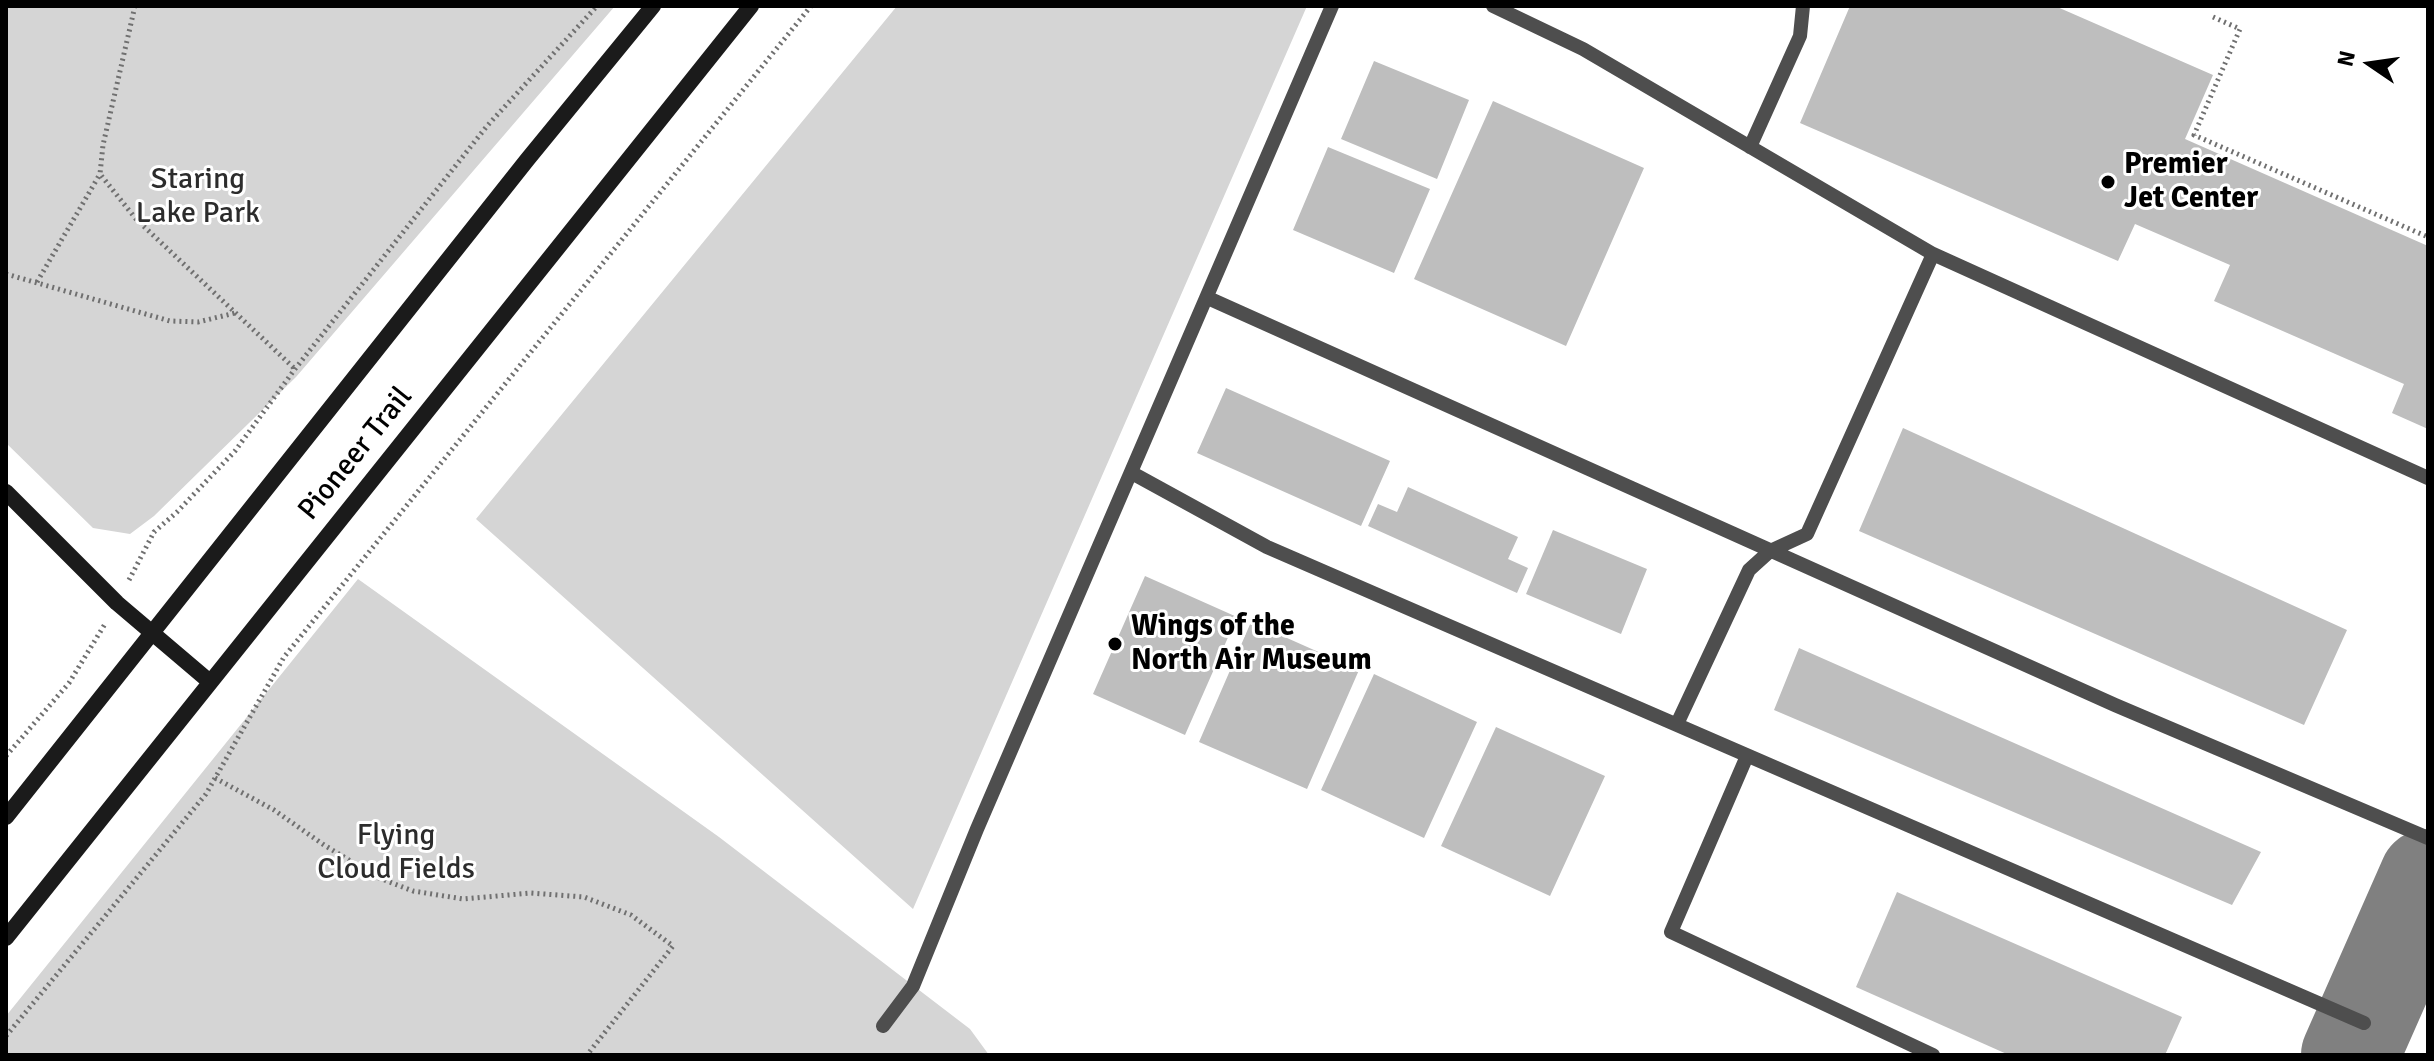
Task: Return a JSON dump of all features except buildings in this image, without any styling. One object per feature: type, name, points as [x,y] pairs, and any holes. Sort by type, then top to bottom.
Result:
[{"type":"main road","name":"Pioneer Trail","points":[[6,817],[517,172],[653,6]]},
{"type":"main road","name":"Pioneer Trail","points":[[6,938],[751,6]]},
{"type":"main road","points":[[6,492],[117,603],[210,682]]},
{"type":"lane","points":[[883,1026],[913,986],[977,829],[1332,6]]},
{"type":"lane","points":[[1493,6],[1583,49],[1933,254],[2428,478]]},
{"type":"lane","points":[[1750,147],[1800,36],[1803,6]]},
{"type":"lane","points":[[1677,724],[1749,570],[1770,551],[1807,534],[1933,254]]},
{"type":"lane","points":[[1208,298],[2115,705],[2428,838]]},
{"type":"lane","points":[[1132,473],[1267,547],[2364,1023]]},
{"type":"lane","points":[[1747,756],[1671,932],[1933,1055]]},
{"type":"path","points":[[37,282],[100,174],[103,145],[135,6]]},
{"type":"path","points":[[6,756],[69,683],[117,603],[154,532],[235,451],[295,369],[487,126],[597,6]]},
{"type":"path","points":[[6,1036],[206,794],[284,657],[811,6]]},
{"type":"path","points":[[2213,17],[2240,29],[2194,135],[2428,237]]},
{"type":"path","points":[[100,174],[136,219],[295,369]]},
{"type":"path","points":[[6,274],[170,321],[198,322],[236,313]]},
{"type":"path","points":[[215,778],[274,810],[379,878],[413,891],[463,899],[531,893],[584,897],[631,915],[673,946],[587,1055]]},
{"type":"green space","name":"Staring Lake Park","points":[[6,6],[615,6],[296,377],[154,516],[130,534],[93,528],[6,443]]},
{"type":"green space","points":[[897,6],[1307,6],[913,909],[476,519]]},
{"type":"green space","name":"Flying Cloud Fields","points":[[358,579],[719,837],[970,1029],[989,1055],[6,1055],[6,1016]]},
{"type":"taxiway","points":[[2350,1055],[2428,878]]},
{"type":"place","name":"Premier Jet Center","points":[[2108,182]]},
{"type":"place","name":"Wings of the North Air Museum","points":[[1115,644]]}]
